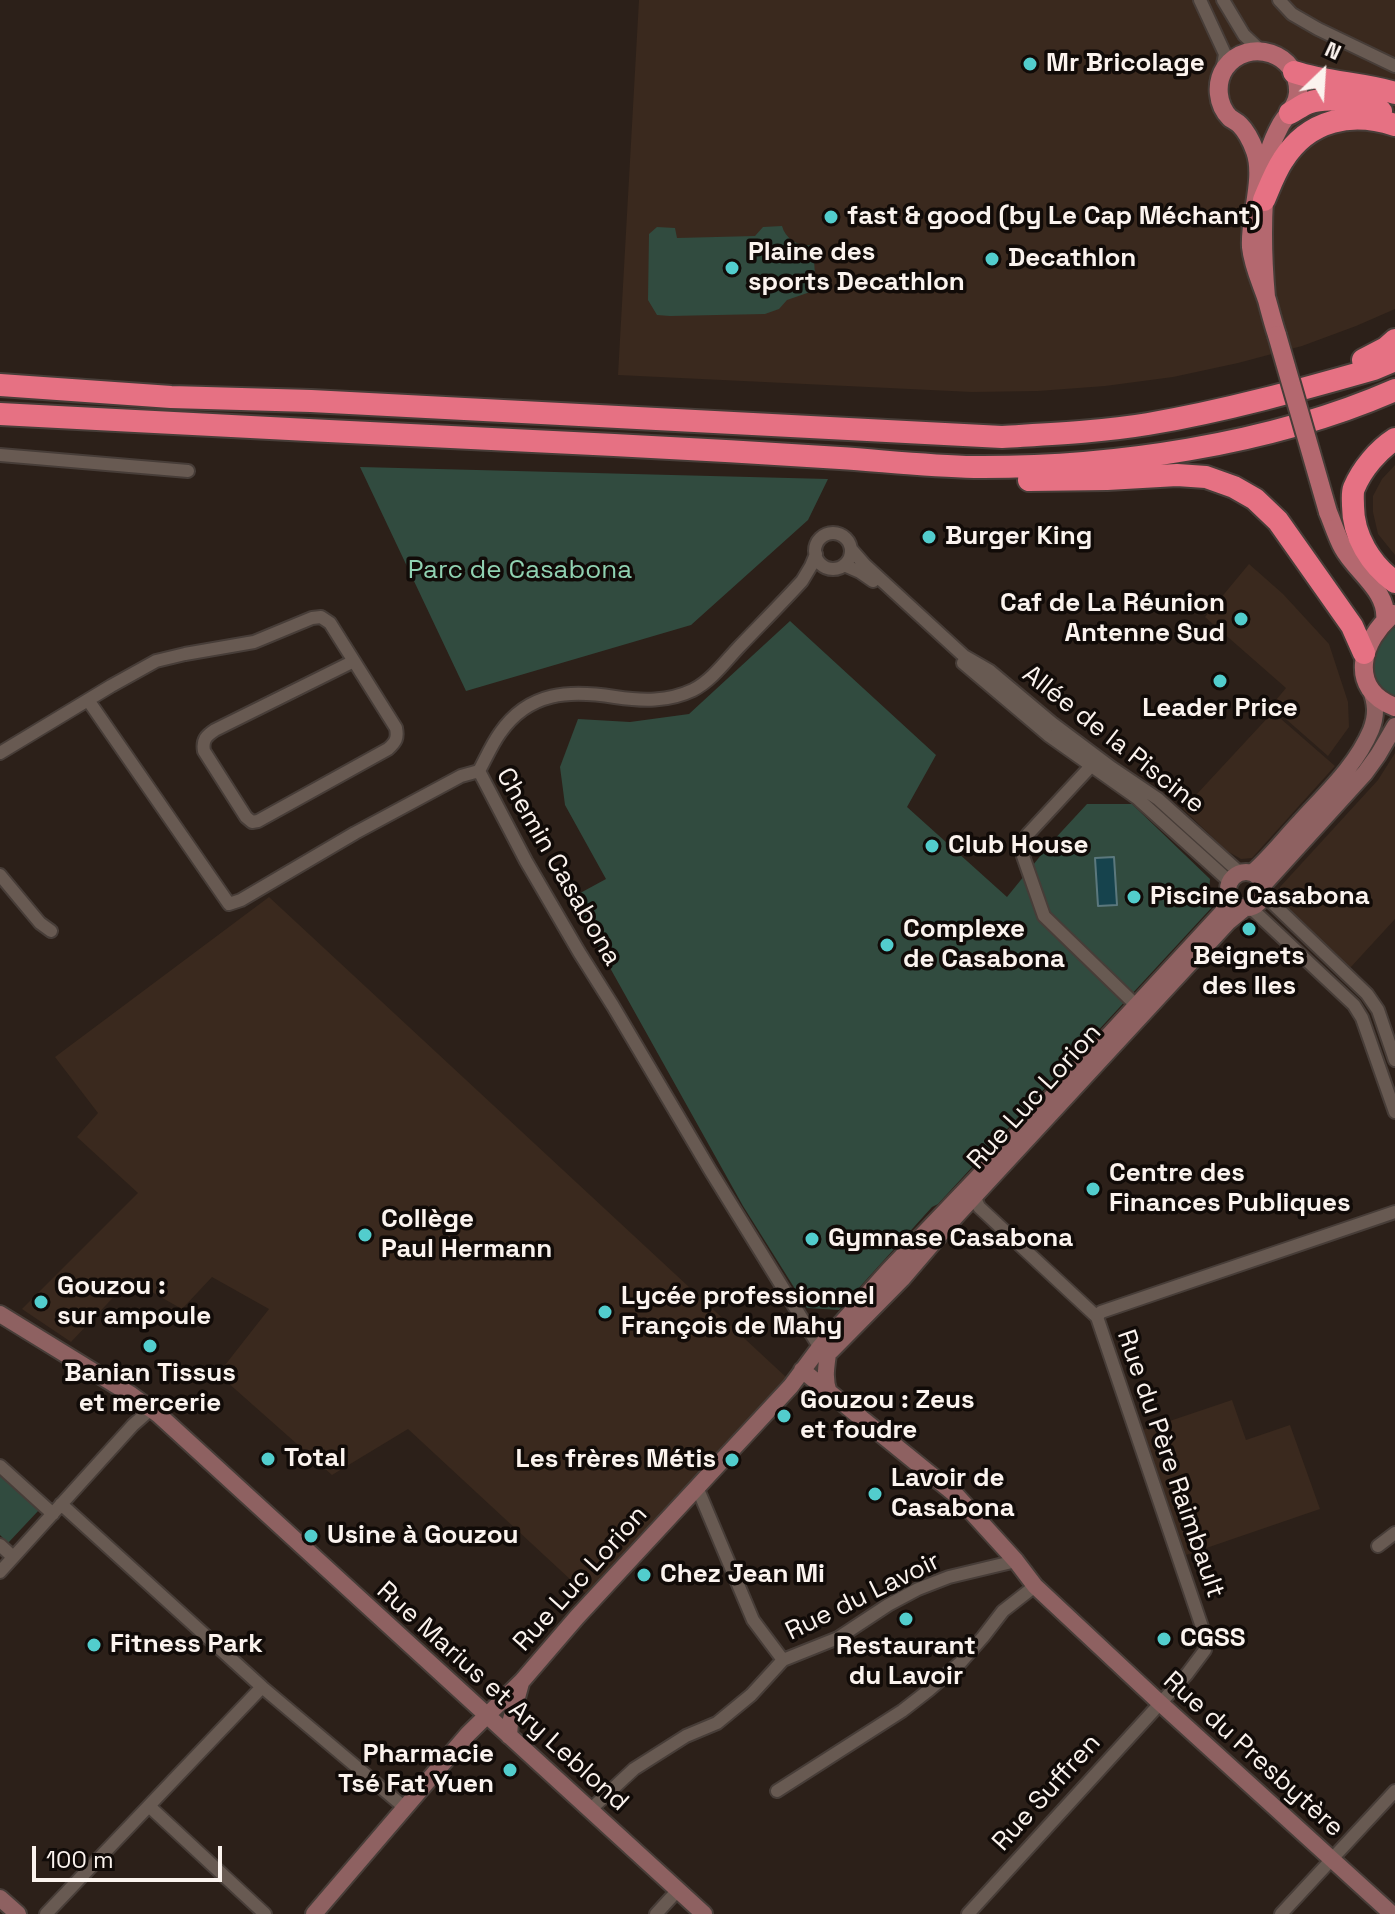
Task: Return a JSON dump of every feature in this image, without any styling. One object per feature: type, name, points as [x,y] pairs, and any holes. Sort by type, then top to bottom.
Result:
[{"type":"highway","points":[[1294,72],[1395,93]]},
{"type":"highway","points":[[1287,117],[1307,103],[1320,100],[1369,106],[1387,113],[1395,122]]},
{"type":"highway","points":[[1264,200],[1284,157],[1312,132],[1326,124],[1355,117],[1395,122]]},
{"type":"highway","points":[[1289,393],[1386,348],[1395,340]]},
{"type":"highway","points":[[0,385],[171,397],[311,401],[1002,437],[1076,433],[1218,411],[1374,369],[1395,360]]},
{"type":"highway","points":[[0,414],[750,452],[971,467],[1113,460],[1186,450],[1324,416],[1395,390]]},
{"type":"highway","points":[[1395,439],[1366,467],[1353,490],[1353,514],[1359,540],[1375,563],[1395,582]]},
{"type":"highway","points":[[750,452],[891,475],[952,480],[1206,477],[1255,499],[1278,521],[1352,626],[1364,653]]},
{"type":"main road","points":[[1266,297],[1262,232],[1268,153],[1298,93],[1294,72],[1280,57],[1260,50],[1237,56],[1228,63],[1218,88],[1220,103],[1228,116],[1241,126],[1256,153],[1258,165],[1251,249],[1257,277],[1266,297],[1328,512],[1343,547],[1380,596],[1390,617],[1374,634],[1364,653],[1364,666],[1370,688],[1395,707]]},
{"type":"main road","points":[[1241,126],[1270,128],[1287,117]]},
{"type":"main road","points":[[1362,571],[1395,588]]},
{"type":"street","points":[[1200,0],[1225,54],[1222,73]]},
{"type":"street","points":[[1223,0],[1244,35],[1260,50]]},
{"type":"street","points":[[1279,0],[1305,22],[1395,66]]},
{"type":"street","points":[[0,455],[188,471]]},
{"type":"street","points":[[479,771],[501,731],[513,717],[529,705],[548,697],[583,692],[658,700],[695,689],[718,670],[802,581],[816,554],[818,542],[828,534],[845,538],[851,549],[844,565],[827,568],[802,581]]},
{"type":"street","name":"Allée de la Piscine","points":[[851,549],[964,656],[990,671],[1052,723],[1158,799],[1246,884]]},
{"type":"street","points":[[816,554],[817,560],[827,568]]},
{"type":"street","name":"Allée de la Piscine","points":[[844,565],[874,581],[1048,735],[1137,798],[1246,884]]},
{"type":"street","points":[[0,753],[156,661],[254,642],[321,617],[330,623],[354,661],[396,728],[398,736],[395,744],[388,749],[258,821],[252,822],[246,817],[204,751],[206,736],[354,661]]},
{"type":"street","name":"Rue Luc Lorion","points":[[824,1350],[902,1279],[1335,784],[1355,759],[1372,729],[1376,713],[1370,688]]},
{"type":"street","name":"Chemin Casabona","points":[[88,700],[229,904],[461,776],[479,771],[564,926],[710,1170],[824,1350]]},
{"type":"street","name":"Rue Luc Lorion","points":[[1246,884],[1365,773],[1395,726]]},
{"type":"street","points":[[1112,768],[1096,763],[1091,766],[1028,834],[1023,843],[1023,856],[1044,916],[1139,1009]]},
{"type":"street","points":[[0,875],[40,923],[51,931]]},
{"type":"street","points":[[1395,1060],[1378,1010],[1367,994],[1246,884],[1235,904],[1248,908],[1354,1005],[1362,1018],[1395,1112]]},
{"type":"street","name":"Rue Luc Lorion","points":[[314,1914],[486,1715],[522,1681],[805,1372],[888,1271],[1139,1009],[1228,922],[1260,902],[1246,884]]},
{"type":"street","points":[[975,1198],[976,1179]]},
{"type":"street","name":"Rue du Père Raimbault","points":[[975,1198],[979,1207],[1097,1317],[1203,1630],[1205,1650],[1187,1674],[1159,1702]]},
{"type":"street","points":[[1097,1317],[1101,1312],[1395,1212]]},
{"type":"street","name":"Rue Marius et Ary Leblond","points":[[0,1314],[151,1409],[704,1914]]},
{"type":"street","points":[[824,1350],[829,1393]]},
{"type":"street","name":"Rue du Presbytère","points":[[805,1372],[956,1495],[1035,1586],[1392,1914]]},
{"type":"street","points":[[0,1572],[151,1409]]},
{"type":"street","points":[[0,1466],[57,1509],[404,1807]]},
{"type":"street","points":[[697,1487],[753,1620],[783,1660]]},
{"type":"street","points":[[1378,1546],[1395,1533]]},
{"type":"street","points":[[0,1545],[13,1557]]},
{"type":"street","name":"Rue du Lavoir","points":[[590,1810],[634,1769],[686,1736],[717,1723],[751,1695],[783,1660],[838,1638],[918,1589],[949,1577],[1016,1561]]},
{"type":"street","points":[[777,1791],[902,1711],[929,1690],[961,1662],[1003,1611],[1035,1586]]},
{"type":"street","points":[[509,1736],[522,1681]]},
{"type":"street","points":[[46,1914],[262,1687]]},
{"type":"street","name":"Rue Suffren","points":[[968,1914],[1159,1702]]},
{"type":"street","points":[[1281,1914],[1395,1791]]},
{"type":"street","points":[[150,1807],[265,1914]]},
{"type":"street","points":[[656,1914],[678,1890]]},
{"type":"street","points":[[0,1898],[18,1914]]},
{"type":"shaded area","points":[[639,0],[1395,0],[1395,309],[1302,346],[1238,363],[1173,377],[1105,386],[972,392],[618,375]]},
{"type":"shaded area","points":[[1395,465],[1395,555],[1378,534],[1373,496],[1382,479]]},
{"type":"shaded area","points":[[1249,564],[1283,594],[1329,644],[1348,702],[1349,727],[1328,756],[1271,706],[1286,688],[1205,617]]},
{"type":"shaded area","points":[[1273,712],[1335,766],[1252,858],[1241,859],[1227,851],[1183,809]]},
{"type":"shaded area","points":[[1395,753],[1395,919],[1350,968],[1279,900],[1280,887],[1378,780]]},
{"type":"shaded area","name":"Collège Paul Hermann","points":[[269,897],[787,1378],[586,1594],[408,1429],[332,1475],[218,1374],[269,1309],[212,1277],[182,1309],[150,1291],[125,1285],[71,1342],[22,1309],[138,1193],[77,1137],[98,1113],[55,1057]]},
{"type":"shaded area","points":[[1232,1400],[1246,1440],[1290,1425],[1320,1509],[1186,1555],[1143,1430]]},
{"type":"green space","name":"Plaine des sports Decathlon","points":[[782,226],[794,242],[813,245],[816,290],[787,300],[779,309],[765,314],[657,315],[648,300],[649,234],[657,227],[675,228],[677,238],[755,236],[763,227]]},
{"type":"green space","name":"Parc de Casabona","points":[[360,467],[828,479],[808,520],[691,625],[466,691]]},
{"type":"green space","name":"Complexe de Casabona","points":[[790,621],[936,755],[907,807],[1007,897],[1087,804],[1132,804],[1210,879],[1209,893],[1214,905],[839,1310],[807,1308],[743,1206],[571,898],[606,879],[565,805],[560,767],[578,719],[630,722],[689,714]]},
{"type":"green space","points":[[1395,627],[1395,698],[1377,680],[1373,657],[1380,640]]},
{"type":"green space","points":[[0,1475],[39,1510],[8,1543],[0,1535]]},
{"type":"water","points":[[1114,857],[1117,905],[1098,906],[1095,858]]},
{"type":"place","name":"Mr Bricolage","points":[[1030,64]]},
{"type":"place","name":"fast & good (by Le Cap Méchant)","points":[[831,217]]},
{"type":"place","name":"Decathlon","points":[[992,259]]},
{"type":"place","name":"Plaine des sports Decathlon","points":[[732,268]]},
{"type":"place","name":"Burger King","points":[[929,537]]},
{"type":"place","name":"Caf de La Réunion Antenne Sud","points":[[1241,619]]},
{"type":"place","name":"Leader Price","points":[[1220,681]]},
{"type":"place","name":"Club House","points":[[932,846]]},
{"type":"place","name":"Piscine Casabona","points":[[1134,897]]},
{"type":"place","name":"Beignets des Iles","points":[[1249,929]]},
{"type":"place","name":"Complexe de Casabona","points":[[887,945]]},
{"type":"place","name":"Centre des Finances Publiques","points":[[1093,1189]]},
{"type":"place","name":"Collège Paul Hermann","points":[[365,1235]]},
{"type":"place","name":"Gymnase Casabona","points":[[812,1239]]},
{"type":"place","name":"Gouzou : sur ampoule","points":[[41,1302]]},
{"type":"place","name":"Lycée professionnel François de Mahy","points":[[605,1312]]},
{"type":"place","name":"Banian Tissus et mercerie","points":[[150,1346]]},
{"type":"place","name":"Gouzou : Zeus et foudre","points":[[784,1416]]},
{"type":"place","name":"Total","points":[[268,1459]]},
{"type":"place","name":"Les frères Métis","points":[[732,1460]]},
{"type":"place","name":"Lavoir de Casabona","points":[[875,1494]]},
{"type":"place","name":"Usine à Gouzou","points":[[311,1536]]},
{"type":"place","name":"Chez Jean Mi","points":[[644,1575]]},
{"type":"place","name":"Restaurant du Lavoir","points":[[906,1619]]},
{"type":"place","name":"CGSS","points":[[1164,1639]]},
{"type":"place","name":"Fitness Park","points":[[94,1645]]},
{"type":"place","name":"Pharmacie Tsé Fat Yuen","points":[[510,1770]]}]
